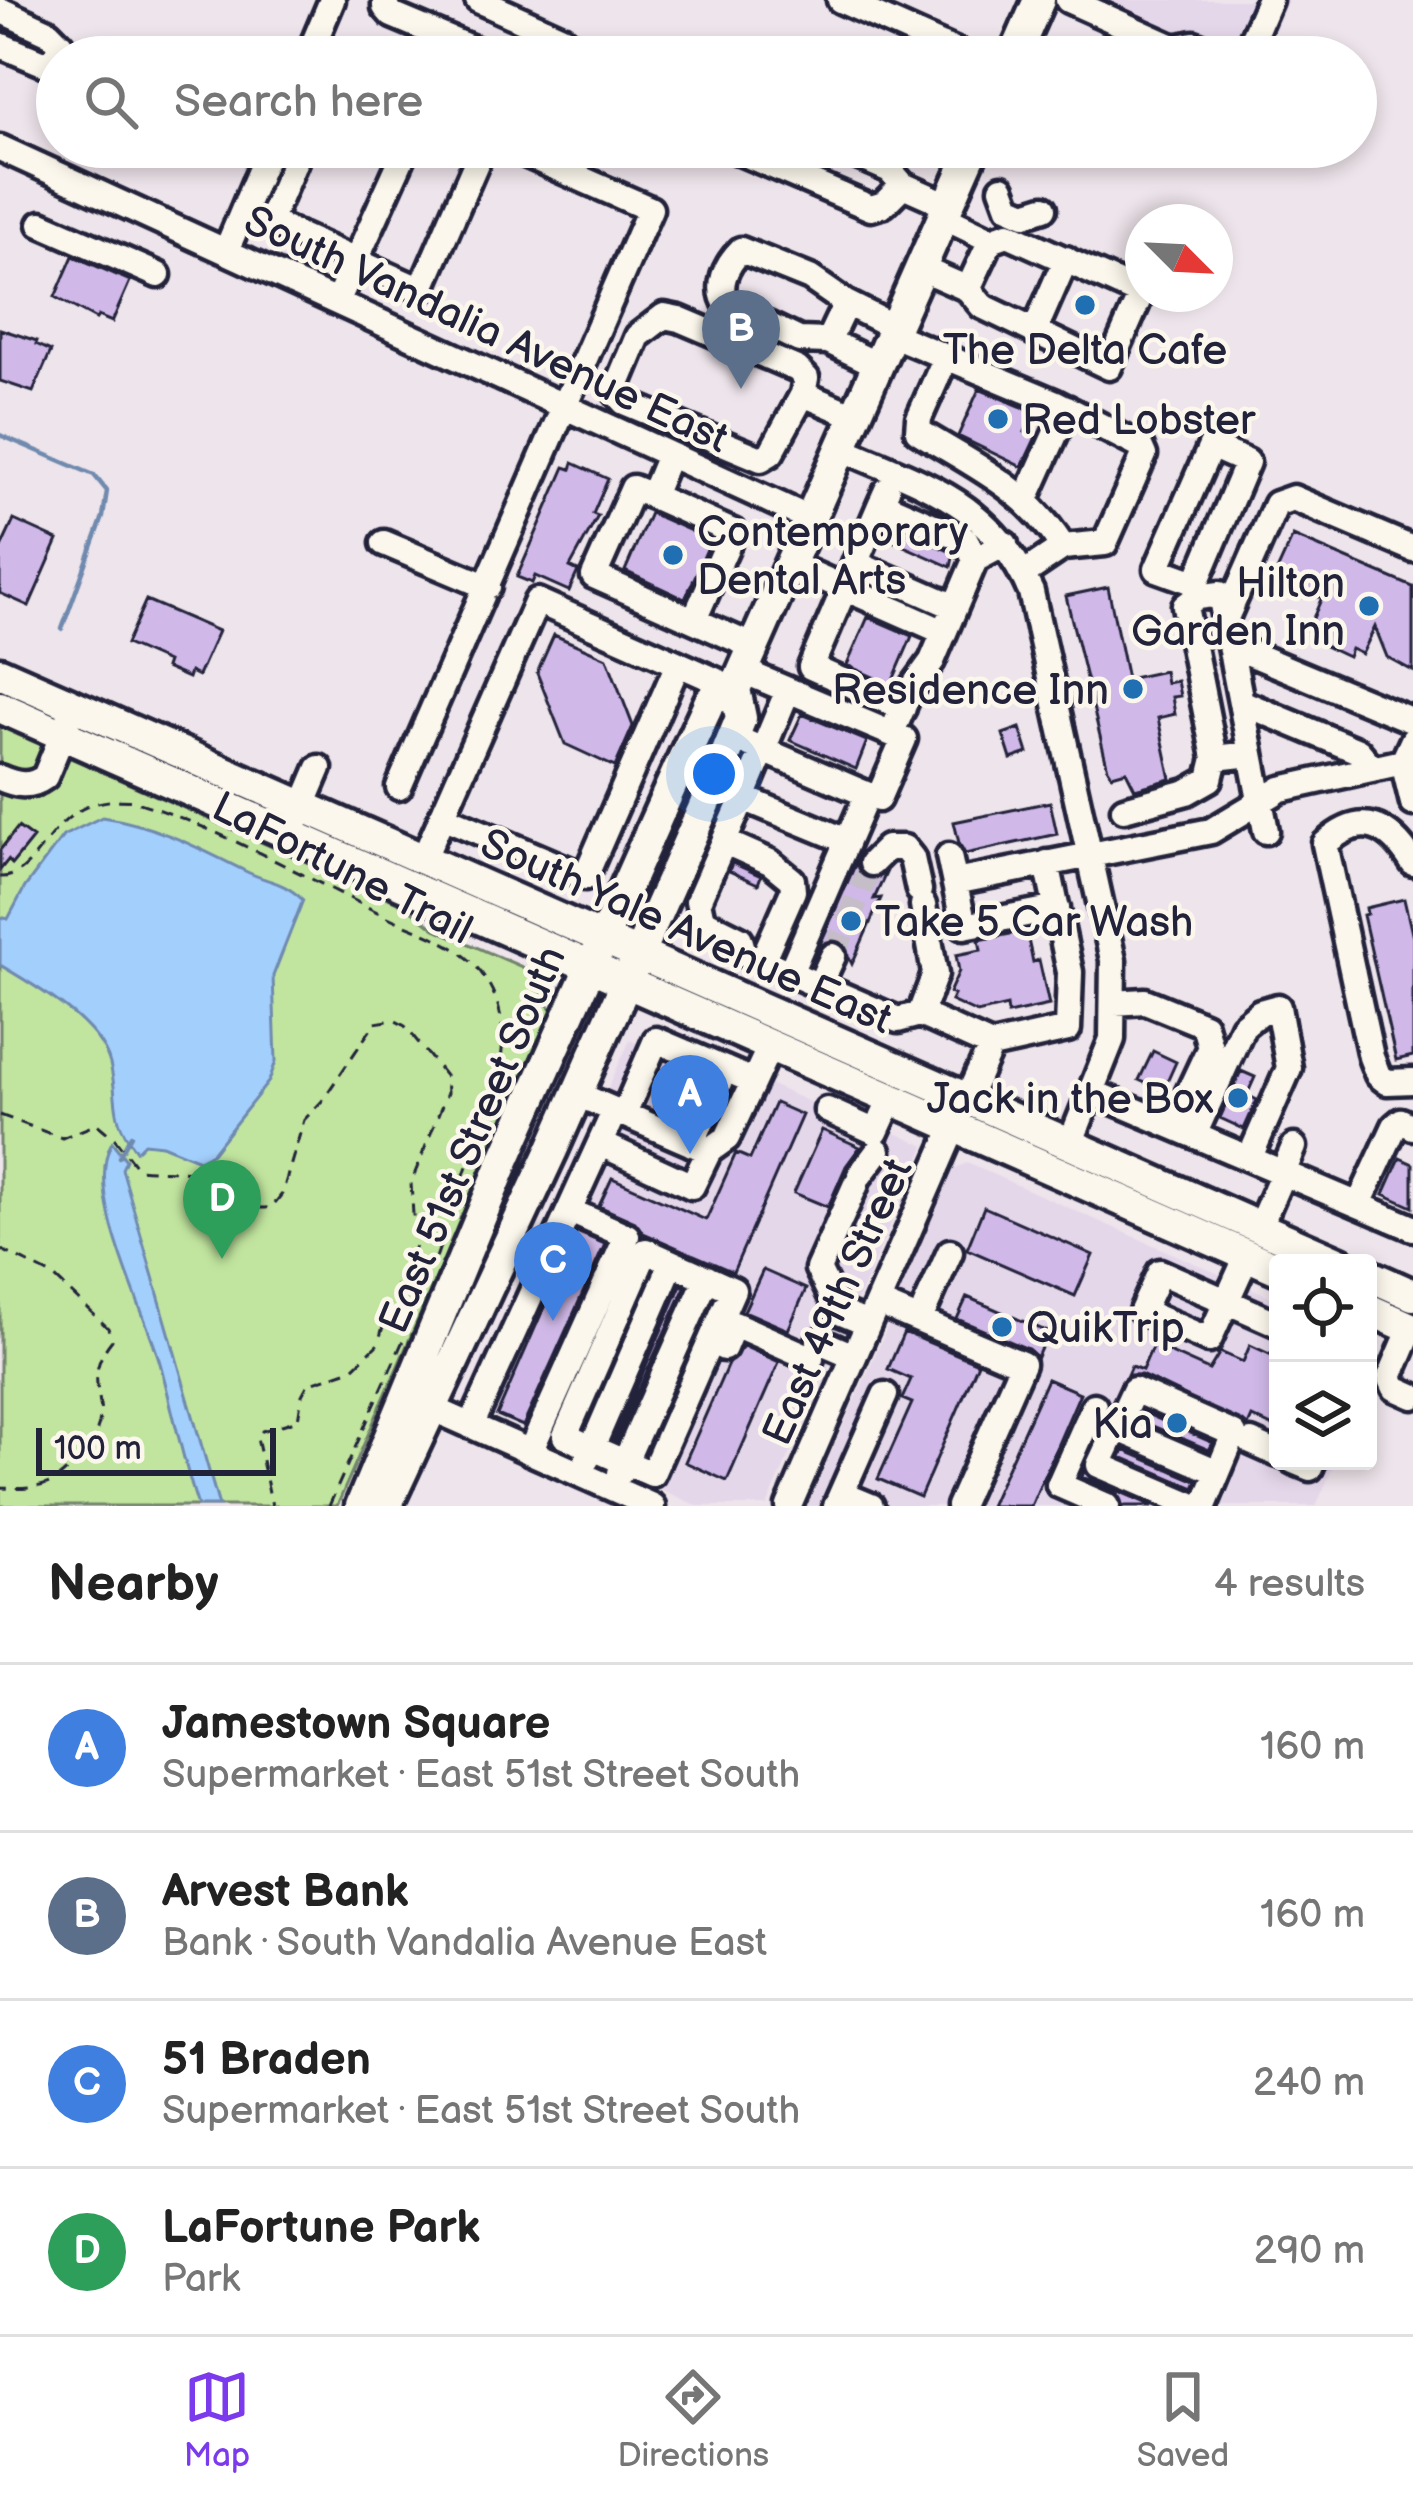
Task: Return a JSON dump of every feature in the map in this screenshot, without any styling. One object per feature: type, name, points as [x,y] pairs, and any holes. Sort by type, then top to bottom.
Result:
[{"type":"main road","points":[[1023,36],[1039,0]]},
{"type":"main road","name":"East 51st Street South","points":[[362,1506],[526,1204],[577,1094],[741,718],[744,669],[965,168]]},
{"type":"main road","name":"East 51st Street South","points":[[386,1506],[503,1162],[710,701],[744,669]]},
{"type":"main road","name":"South Yale Avenue East","points":[[0,673],[69,720],[632,968],[770,1046],[891,1099],[1070,1144],[1253,1242],[1269,1260]]},
{"type":"main road","name":"South Yale Avenue East","points":[[0,707],[69,720]]},
{"type":"main road","name":"South Yale Avenue East","points":[[297,820],[423,860],[597,953]]},
{"type":"main road","name":"South Yale Avenue East","points":[[632,968],[726,993],[880,1060],[961,1113],[1253,1242],[1303,1254]]},
{"type":"main road","points":[[1377,1279],[1413,1295]]},
{"type":"main road","points":[[1377,1313],[1412,1329]]},
{"type":"street","points":[[317,36],[332,0]]},
{"type":"street","points":[[386,0],[392,15],[442,36]]},
{"type":"street","points":[[478,0],[558,36]]},
{"type":"street","points":[[840,0],[901,36]]},
{"type":"street","points":[[1068,0],[1148,36]]},
{"type":"street","points":[[1251,36],[1269,0]]},
{"type":"street","points":[[0,10],[52,36]]},
{"type":"street","points":[[0,45],[36,60]]},
{"type":"street","name":"South Vandalia Avenue East","points":[[0,148],[36,164]]},
{"type":"street","name":"South Vandalia Avenue East","points":[[44,168],[810,519]]},
{"type":"street","points":[[226,251],[261,168]]},
{"type":"street","points":[[292,168],[269,222],[421,290],[474,168]]},
{"type":"street","points":[[330,299],[396,168]]},
{"type":"street","points":[[400,787],[650,209],[557,168]]},
{"type":"street","points":[[773,168],[871,208],[884,204],[903,184]]},
{"type":"street","points":[[885,168],[991,239],[1008,234],[1141,294],[1108,367],[982,306],[968,289],[920,268]]},
{"type":"street","points":[[1002,188],[1009,207],[1025,214],[1044,208]]},
{"type":"street","points":[[40,224],[158,275]]},
{"type":"street","points":[[968,289],[991,239]]},
{"type":"street","points":[[878,364],[828,341],[799,340],[728,306],[722,289],[724,275],[736,255],[742,250],[810,278],[946,357],[1067,408],[1140,446],[1144,455],[1105,543],[1063,547],[1023,574]]},
{"type":"street","points":[[1034,332],[1066,259]]},
{"type":"street","points":[[828,341],[846,303]]},
{"type":"street","points":[[664,316],[797,370],[806,377],[803,394],[771,453],[761,459],[624,402],[615,391],[638,336],[664,316]]},
{"type":"street","points":[[946,357],[916,427],[1026,499],[1063,547]]},
{"type":"street","points":[[803,394],[855,416]]},
{"type":"street","points":[[1026,499],[1067,408]]},
{"type":"street","points":[[652,496],[676,424]]},
{"type":"street","points":[[922,484],[944,446]]},
{"type":"street","points":[[1124,809],[1187,792],[1210,779],[1215,758],[1185,606],[1204,591],[1247,462],[1211,446],[1157,569],[1204,591],[1228,632],[1266,831]]},
{"type":"street","points":[[842,448],[957,501],[994,530],[1031,592],[1113,961],[1112,1039],[1070,1144]]},
{"type":"street","points":[[894,472],[811,667],[903,707]]},
{"type":"street","points":[[694,620],[733,532],[633,488],[594,576],[694,620],[744,669],[904,739],[878,800],[733,737]]},
{"type":"street","points":[[1228,632],[1276,504],[1293,498],[1413,549]]},
{"type":"street","points":[[881,503],[967,541],[975,560]]},
{"type":"street","points":[[384,543],[488,587]]},
{"type":"street","points":[[891,734],[932,661],[975,560],[1005,544]]},
{"type":"street","points":[[855,563],[955,607]]},
{"type":"street","points":[[790,564],[944,632]]},
{"type":"street","points":[[423,860],[537,601],[678,664],[744,669]]},
{"type":"street","points":[[1228,632],[1413,722]]},
{"type":"street","points":[[442,816],[585,877],[678,664]]},
{"type":"street","points":[[788,690],[698,901],[702,920],[740,939],[767,963],[817,985],[991,1046],[1068,1029],[1070,972],[1048,863]]},
{"type":"street","points":[[1241,702],[1358,751],[1373,769]]},
{"type":"street","points":[[0,778],[16,785],[45,777],[69,720]]},
{"type":"street","points":[[955,882],[1211,831],[1281,789],[1373,769],[1408,751],[1412,799]]},
{"type":"street","points":[[1215,758],[1251,754]]},
{"type":"street","points":[[297,820],[319,768]]},
{"type":"street","points":[[714,784],[848,841]]},
{"type":"street","points":[[726,993],[767,963],[848,841],[867,795]]},
{"type":"street","points":[[1413,863],[1382,826],[1369,824],[1325,844],[1371,1057],[1378,1075],[1388,1082],[1413,1081]]},
{"type":"street","points":[[725,842],[770,862],[784,862],[801,870],[807,879],[808,891],[767,963]]},
{"type":"street","points":[[872,863],[887,848],[904,848],[912,858],[935,974],[880,1060]]},
{"type":"street","points":[[949,856],[964,926],[1057,908]]},
{"type":"street","points":[[796,1024],[832,956]]},
{"type":"street","points":[[1114,1003],[1145,1001],[1204,1025],[1210,1047],[1184,1130]]},
{"type":"street","points":[[1184,1130],[1243,1027],[1260,1012],[1278,1007],[1289,1068],[1250,1157]]},
{"type":"street","points":[[471,1426],[597,1151],[656,1040],[753,1081]]},
{"type":"street","points":[[577,1094],[700,1147],[727,1138],[770,1046]]},
{"type":"street","name":"East 49th Street","points":[[789,1506],[991,1046]]},
{"type":"street","points":[[555,1142],[597,1151],[692,1186],[725,1069]]},
{"type":"street","points":[[1092,1092],[1250,1157],[1288,1160],[1359,1204],[1413,1228]]},
{"type":"street","points":[[827,1110],[876,1132],[891,1099]]},
{"type":"street","points":[[1359,1204],[1395,1126],[1401,1121],[1413,1127]]},
{"type":"street","points":[[878,1151],[858,1179],[818,1269],[839,1312],[873,1313],[1022,1364],[959,1506]]},
{"type":"street","points":[[1269,1320],[1227,1301],[1288,1160]]},
{"type":"street","points":[[526,1204],[570,1211],[626,1236],[530,1452]]},
{"type":"street","points":[[925,1308],[950,1252]]},
{"type":"street","points":[[580,1474],[672,1263],[707,1278],[625,1462],[629,1499]]},
{"type":"street","points":[[665,1482],[734,1324],[849,1368]]},
{"type":"street","points":[[1412,1329],[1390,1377],[1395,1388],[1413,1396]]},
{"type":"street","points":[[1190,1504],[1099,1466],[1134,1390],[1234,1434],[1204,1506]]},
{"type":"street","points":[[871,1506],[839,1500],[885,1395]]},
{"type":"street","points":[[419,1403],[629,1499]]},
{"type":"street","points":[[1094,1406],[1058,1484],[1107,1506]]},
{"type":"street","points":[[1116,1428],[1218,1472]]},
{"type":"street","points":[[1251,1442],[1269,1450]]},
{"type":"street","points":[[817,1443],[857,1460]]},
{"type":"street","points":[[592,1448],[625,1462]]},
{"type":"path","name":"LaFortune Trail","points":[[0,877],[10,878],[22,870],[69,816],[105,800],[134,801],[315,878],[459,950],[495,997],[504,1039],[499,1071],[431,1274]]},
{"type":"path","points":[[0,1115],[62,1138],[97,1124],[138,1169],[213,1177],[239,1202],[257,1210],[272,1207],[282,1194],[304,1120],[375,1023],[394,1020],[405,1026],[446,1077],[447,1093],[411,1184],[415,1246],[391,1298],[378,1344],[352,1369],[308,1384],[298,1420],[262,1431],[256,1438],[272,1506]]},
{"type":"path","points":[[0,1249],[52,1274],[109,1328],[112,1340],[101,1354],[94,1379],[97,1430],[71,1470],[50,1485],[0,1488]]},
{"type":"path","points":[[329,1506],[409,1326]]},
{"type":"shaded area","points":[[1075,0],[1288,0],[1272,36],[1138,36]]},
{"type":"shaded area","points":[[655,1033],[821,1107],[825,1102],[925,1146],[767,1506],[698,1506],[463,1402],[630,1040],[648,1048]]},
{"type":"shaded area","points":[[967,1163],[1269,1296],[1269,1470],[1332,1470],[1316,1506],[807,1506],[898,1304],[951,1170]]},
{"type":"green space","points":[[0,727],[406,906],[435,929],[531,971],[552,1011],[337,1506],[0,1506]]},
{"type":"water","points":[[102,817],[176,838],[282,885],[303,900],[273,976],[276,1061],[269,1081],[212,1153],[199,1160],[162,1145],[144,1143],[136,1151],[116,1109],[104,1049],[64,1007],[0,965],[0,917],[8,919],[63,836]]},
{"type":"water","points":[[112,1142],[126,1160],[122,1169],[219,1506],[198,1506],[160,1363],[110,1220],[105,1164]]},
{"type":"building","points":[[73,256],[130,281],[112,322],[96,319],[55,297]]},
{"type":"building","points":[[0,329],[37,341],[51,351],[33,392],[0,381]]},
{"type":"building","name":"Red Lobster","points":[[979,389],[1034,412],[1025,432],[1036,437],[1022,467],[958,436]]},
{"type":"building","points":[[573,463],[608,479],[593,514],[598,516],[570,567],[578,571],[569,591],[535,576],[532,583],[517,577],[565,467],[571,469]]},
{"type":"building","name":"Contemporary Dental Arts","points":[[650,513],[711,540],[685,599],[625,571]]},
{"type":"building","points":[[14,520],[58,540],[29,606],[0,593],[0,550]]},
{"type":"building","points":[[901,530],[954,553],[951,567],[895,542]]},
{"type":"building","name":"Hilton Garden Inn","points":[[1293,536],[1413,587],[1413,671],[1387,657],[1375,627],[1362,654],[1351,649],[1348,657],[1314,641],[1317,634],[1308,630],[1322,597],[1297,597],[1274,578]]},
{"type":"building","name":"Residence Inn","points":[[1108,587],[1127,679],[1164,671],[1166,683],[1177,681],[1180,696],[1172,697],[1175,714],[1158,718],[1171,779],[1135,789],[1126,771],[1112,775],[1108,769],[1066,596]]},
{"type":"building","points":[[146,600],[218,631],[198,676],[190,672],[188,678],[165,668],[167,662],[126,644]]},
{"type":"building","points":[[868,617],[912,636],[891,685],[847,665]]},
{"type":"building","points":[[554,635],[607,658],[633,726],[615,767],[565,744],[537,673]]},
{"type":"building","points":[[802,714],[867,741],[856,769],[790,740]]},
{"type":"building","points":[[1020,728],[1028,753],[1011,759],[1003,734]]},
{"type":"building","points":[[1050,802],[1057,834],[965,854],[959,843],[954,822]]},
{"type":"building","points":[[18,827],[33,838],[12,864],[8,860],[0,870],[0,850]]},
{"type":"building","points":[[732,863],[761,876],[758,884],[729,871]]},
{"type":"building","name":"Take 5 Car Wash","points":[[856,863],[867,878],[886,873],[874,899],[881,898],[852,964],[841,942],[830,940],[819,947]]},
{"type":"building","points":[[1404,899],[1413,938],[1413,1056],[1396,1060],[1363,915],[1366,908]]},
{"type":"building","points":[[1026,931],[1033,962],[1039,960],[1049,1005],[1008,1014],[1007,1006],[977,1013],[951,1001],[954,995],[949,993],[959,971],[956,955],[981,950],[979,940]]},
{"type":"building","points":[[1153,1051],[1176,1062],[1163,1091],[1139,1080]]},
{"type":"building","points":[[670,1064],[699,1076],[680,1118],[654,1106]]},
{"type":"building","name":"Jack in the Box","points":[[1241,1071],[1255,1077],[1247,1095],[1257,1100],[1244,1129],[1220,1118]]},
{"type":"building","points":[[775,1103],[802,1115],[733,1272],[643,1233],[635,1222],[599,1206],[612,1178],[706,1220],[736,1153],[750,1159]]},
{"type":"building","points":[[822,1130],[860,1147],[828,1207],[794,1193]]},
{"type":"building","points":[[1400,1158],[1413,1164],[1413,1207],[1384,1194]]},
{"type":"building","points":[[984,1207],[1093,1255],[1075,1296],[967,1249]]},
{"type":"building","points":[[577,1232],[605,1244],[523,1426],[497,1415]]},
{"type":"building","points":[[763,1270],[806,1289],[788,1330],[744,1311]]},
{"type":"building","points":[[681,1285],[685,1287],[616,1440],[614,1439]]},
{"type":"building","name":"QuikTrip","points":[[967,1297],[1048,1332],[1037,1357],[957,1319]]},
{"type":"building","points":[[904,1332],[978,1363],[920,1497],[878,1479],[912,1403],[902,1399],[911,1379],[888,1369]]},
{"type":"building","points":[[1153,1345],[1209,1370],[1220,1352],[1243,1362],[1250,1345],[1269,1354],[1269,1425],[1252,1417],[1248,1426],[1141,1375],[1127,1375],[1131,1366],[1142,1370]]},
{"type":"building","points":[[743,1346],[779,1362],[727,1481],[685,1462],[728,1364]]},
{"type":"building","points":[[1047,1379],[1080,1393],[1031,1506],[990,1506]]},
{"type":"building","points":[[1142,1412],[1213,1443],[1209,1450],[1138,1420]]},
{"type":"building","points":[[1124,1450],[1197,1481],[1194,1488],[1121,1457]]},
{"type":"building","points":[[1084,1471],[1093,1480],[1153,1506],[1123,1506],[1115,1491],[1082,1477]]},
{"type":"waterway","points":[[0,435],[94,475],[107,491],[103,517],[62,629]]},
{"type":"waterway","points":[[119,1157],[131,1135]]},
{"type":"tunnel","points":[[833,956],[872,863]]},
{"type":"place","name":"The Delta Cafe","points":[[1085,305]]},
{"type":"place","name":"Arvest Bank","points":[[741,389]]},
{"type":"place","name":"Red Lobster","points":[[998,419]]},
{"type":"place","name":"Contemporary Dental Arts","points":[[673,555]]},
{"type":"place","name":"Hilton Garden Inn","points":[[1369,606]]},
{"type":"place","name":"Residence Inn","points":[[1133,689]]},
{"type":"place","name":"Take 5 Car Wash","points":[[851,921]]},
{"type":"place","name":"Jack in the Box","points":[[1238,1098]]},
{"type":"place","name":"Jamestown Square","points":[[690,1154]]},
{"type":"place","name":"LaFortune Park","points":[[222,1259]]},
{"type":"place","name":"51 Braden","points":[[553,1321]]},
{"type":"place","name":"QuikTrip","points":[[1002,1327]]},
{"type":"place","name":"Kia","points":[[1177,1423]]}]
